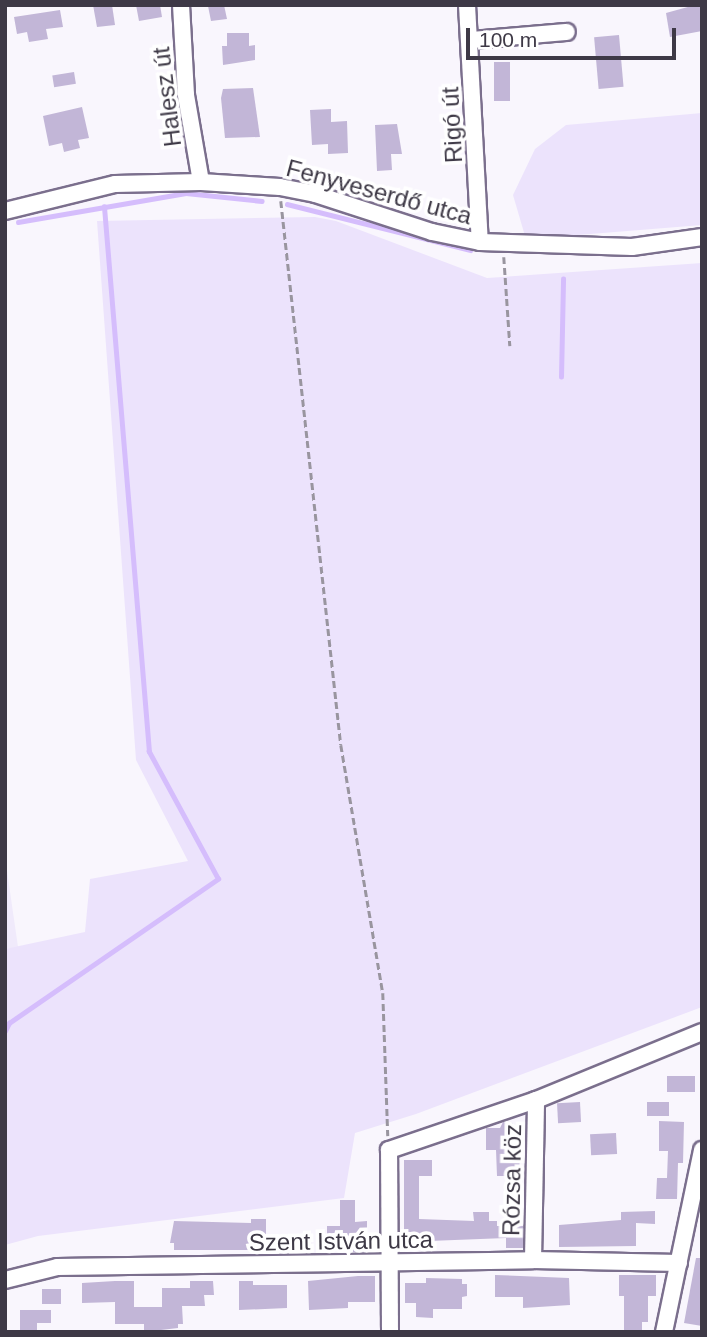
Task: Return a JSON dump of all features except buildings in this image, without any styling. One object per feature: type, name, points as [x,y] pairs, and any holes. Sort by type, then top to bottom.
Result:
[{"type":"street","name":"Halesz út","points":[[181,5],[186,94],[201,182]]},
{"type":"street","name":"Rigó út","points":[[467,5],[480,242]]},
{"type":"street","points":[[471,40],[567,32]]},
{"type":"street","name":"Fenyveserdő utca","points":[[5,211],[115,184],[201,182],[280,187],[315,194],[432,232],[480,242],[632,247],[702,237]]},
{"type":"street","points":[[390,1332],[389,1150],[537,1100],[702,1032]]},
{"type":"street","name":"Rózsa köz","points":[[533,1260],[537,1100]]},
{"type":"street","points":[[664,1332],[702,1150]]},
{"type":"street","name":"Szent István utca","points":[[5,1280],[57,1267],[533,1260],[679,1263]]},
{"type":"path","points":[[280,187],[341,745],[383,993],[389,1150]]},
{"type":"path","points":[[503,243],[510,346]]},
{"type":"shaded area","points":[[702,113],[702,225],[553,237],[525,236],[513,195],[535,149],[566,125]]},
{"type":"shaded area","points":[[315,217],[336,221],[487,278],[702,263],[702,1007],[416,1114],[355,1133],[344,1198],[38,1236],[5,1245],[5,949],[85,932],[90,879],[188,861],[136,760],[97,221]]},
{"type":"shaded area","points":[[5,857],[18,947],[5,949]]},
{"type":"waterway","points":[[18,222],[186,193],[262,201]]},
{"type":"waterway","points":[[287,204],[470,250]]},
{"type":"waterway","points":[[5,1031],[9,1023],[218,879],[149,752],[104,207]]},
{"type":"waterway","points":[[561,377],[563,279]]}]
